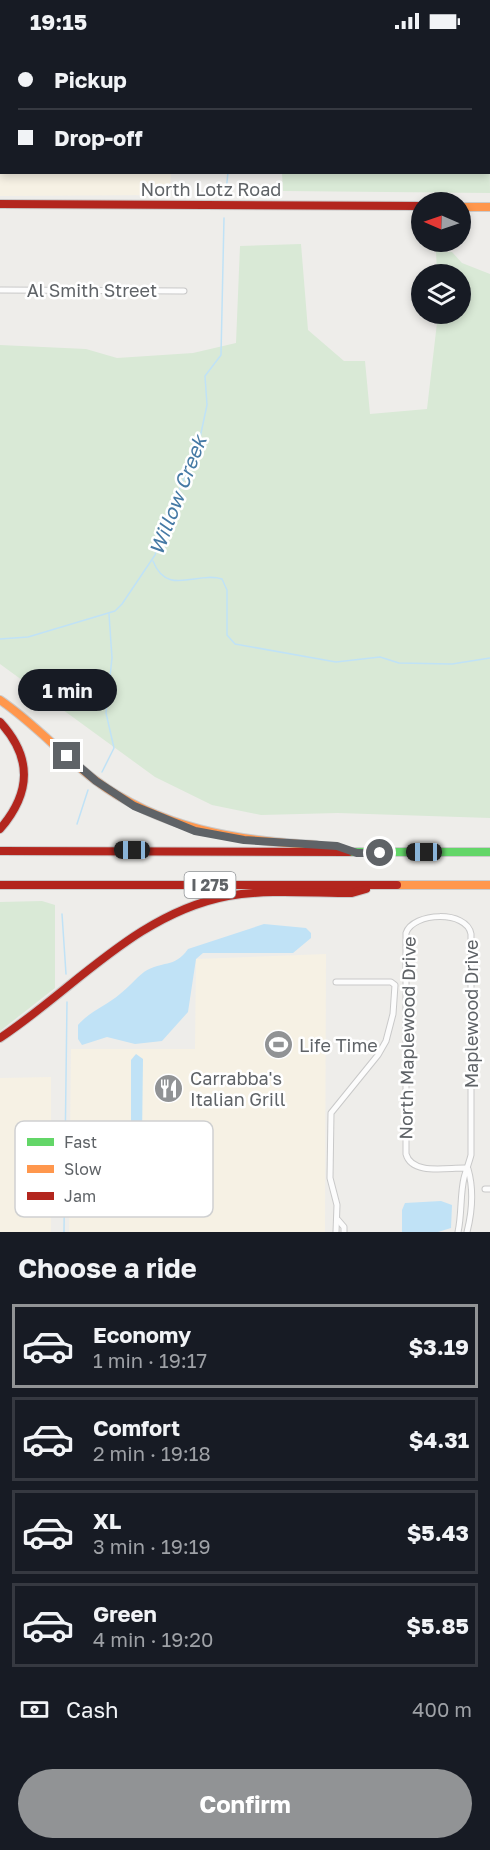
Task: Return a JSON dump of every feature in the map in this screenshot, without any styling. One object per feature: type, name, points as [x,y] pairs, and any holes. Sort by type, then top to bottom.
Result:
[{"type":"main road","name":"North Lotz Road","points":[[0,204],[411,206]]},
{"type":"main road","points":[[471,207],[490,207]]},
{"type":"main road","points":[[0,700],[96,781],[155,816],[195,831],[225,837],[270,843],[337,846],[357,853]]},
{"type":"main road","points":[[0,722],[20,747],[26,773],[18,806],[0,829]]},
{"type":"main road","name":"I 275","points":[[0,851],[224,849],[357,853],[490,852]]},
{"type":"main road","name":"I 275","points":[[0,885],[490,885]]},
{"type":"main road","points":[[0,1038],[148,927],[178,912],[228,896],[352,893],[374,885]]},
{"type":"street","name":"Al Smith Street","points":[[0,290],[184,291]]},
{"type":"street","name":"Maplewood Drive","points":[[409,926],[420,919],[459,918],[470,929],[471,1155],[463,1180],[462,1213],[458,1232]]},
{"type":"street","name":"North Maplewood Drive","points":[[409,926],[406,933],[406,1154],[410,1163],[420,1168],[467,1168]]},
{"type":"street","points":[[336,982],[391,982],[395,988],[392,1021],[382,1049],[331,1113],[330,1178],[338,1220],[336,1232]]},
{"type":"street","name":"Maplewood Drive","points":[[467,1168],[471,1180],[472,1214],[467,1232]]},
{"type":"street","points":[[338,1220],[344,1227],[344,1232]]},
{"type":"shaded area","points":[[0,174],[171,174],[170,195],[0,196]]},
{"type":"shaded area","points":[[326,954],[325,1232],[69,1232],[69,1217],[213,1217],[213,1121],[70,1121],[71,1049],[195,1049],[196,959]]},
{"type":"shaded area","points":[[51,1077],[51,1121],[15,1121],[15,1217],[51,1217],[51,1232],[0,1232],[0,1078]]},
{"type":"green space","points":[[282,174],[490,174],[490,193],[283,191]]},
{"type":"green space","points":[[301,244],[308,330],[344,361],[365,361],[370,414],[427,409],[437,324],[471,324],[471,267],[490,274],[490,818],[338,813],[261,815],[212,805],[155,777],[0,664],[0,345],[86,349],[117,358],[193,353],[236,343],[240,246]]},
{"type":"green space","points":[[436,252],[452,252],[465,264],[437,264]]},
{"type":"green space","points":[[42,901],[55,905],[55,988],[0,1031],[0,902]]},
{"type":"water","points":[[264,924],[306,928],[311,933],[311,938],[293,953],[203,953],[196,959],[188,1012],[162,1041],[135,1044],[107,1037],[82,1045],[78,1039],[78,1025],[83,1020],[123,992],[150,968],[173,962],[188,949]]},
{"type":"water","points":[[136,1054],[143,1059],[142,1121],[131,1121],[131,1060]]},
{"type":"water","points":[[441,1201],[452,1205],[451,1228],[438,1232],[402,1232],[402,1210],[405,1203]]},
{"type":"waterway","name":"Willow Creek","points":[[226,192],[228,174]]},
{"type":"waterway","name":"Willow Creek","points":[[0,639],[28,637],[115,611],[155,555],[172,506],[198,447],[207,405],[205,376],[221,355],[224,218]]},
{"type":"waterway","points":[[153,561],[159,572],[166,578],[174,580],[212,577],[222,579],[227,590],[227,635],[235,644],[336,662],[380,657],[399,663],[452,664],[490,658]]},
{"type":"waterway","points":[[102,772],[114,748],[106,713],[112,658],[109,614]]},
{"type":"waterway","points":[[77,824],[88,790]]},
{"type":"waterway","points":[[62,914],[66,974]]},
{"type":"waterway","points":[[65,1121],[67,1002]]},
{"type":"waterway","points":[[64,1217],[64,1232]]},
{"type":"traffic: fast","points":[[349,852],[490,852]]},
{"type":"traffic: slow","points":[[471,207],[490,207]]},
{"type":"traffic: slow","points":[[0,700],[95,780],[120,797],[146,810],[173,821],[228,836],[316,845]]},
{"type":"traffic: slow","points":[[397,885],[490,885]]},
{"type":"traffic: jam","points":[[0,204],[411,206]]},
{"type":"traffic: jam","points":[[0,722],[11,735],[18,749],[23,762],[24,775],[18,802],[0,829]]},
{"type":"traffic: jam","points":[[0,851],[349,852]]},
{"type":"traffic: jam","points":[[0,885],[397,885]]},
{"type":"traffic: jam","points":[[0,1038],[135,935],[164,918],[195,905],[243,894],[352,893],[366,889]]},
{"type":"place","name":"Life Time","points":[[278,1045]]},
{"type":"place","name":"Carrabba's Italian Grill","points":[[169,1088]]},
{"type":"route","points":[[67,756],[96,781],[134,806],[195,831],[244,840],[337,846],[357,853],[380,853]]}]
